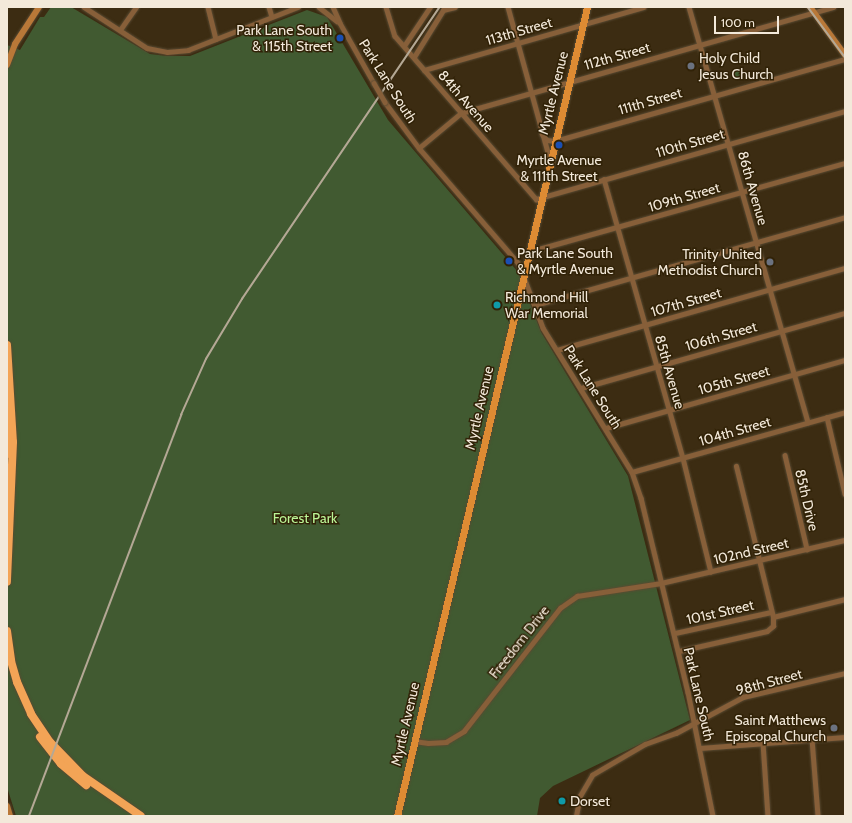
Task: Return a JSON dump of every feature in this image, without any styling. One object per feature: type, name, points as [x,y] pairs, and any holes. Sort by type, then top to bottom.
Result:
[{"type":"highway","points":[[7,345],[13,442],[7,582]]},
{"type":"highway","points":[[7,407],[7,499]]},
{"type":"highway","points":[[7,631],[11,661],[17,682],[32,714],[50,742],[83,776],[141,816]]},
{"type":"highway","points":[[7,663],[18,698],[48,748],[74,776],[131,816]]},
{"type":"main road","points":[[7,65],[15,44],[39,7]]},
{"type":"main road","name":"Myrtle Avenue","points":[[397,816],[528,252],[587,7]]},
{"type":"main road","points":[[812,10],[845,56]]},
{"type":"main road","points":[[7,806],[10,816]]},
{"type":"street","points":[[84,7],[147,48],[167,52],[188,50],[298,7]]},
{"type":"street","points":[[120,30],[136,7]]},
{"type":"street","points":[[208,7],[216,40]]},
{"type":"street","points":[[269,7],[272,17]]},
{"type":"street","name":"Park Lane South","points":[[319,7],[340,23]]},
{"type":"street","name":"Park Lane South","points":[[333,7],[340,23],[385,102],[419,148],[524,273],[543,328],[632,472],[679,651],[713,816]]},
{"type":"street","name":"84th Avenue","points":[[386,7],[390,24],[404,46],[536,199],[542,197]]},
{"type":"street","points":[[404,46],[430,7]]},
{"type":"street","points":[[414,57],[444,9],[455,7]]},
{"type":"street","points":[[508,7],[550,160]]},
{"type":"street","name":"113th Street","points":[[424,70],[643,7]]},
{"type":"street","name":"86th Avenue","points":[[689,7],[808,422]]},
{"type":"street","name":"112th Street","points":[[419,148],[461,113],[812,10],[832,7]]},
{"type":"street","name":"111th Street","points":[[555,141],[714,94],[845,59]]},
{"type":"street","name":"110th Street","points":[[542,197],[845,111]]},
{"type":"street","points":[[542,134],[547,140],[555,141]]},
{"type":"street","name":"109th Street","points":[[528,252],[618,228],[845,163]]},
{"type":"street","name":"85th Avenue","points":[[604,179],[670,410],[711,572]]},
{"type":"street","points":[[535,305],[845,216]]},
{"type":"street","name":"107th Street","points":[[557,350],[845,268]]},
{"type":"street","name":"106th Street","points":[[581,388],[845,313]]},
{"type":"street","name":"105th Street","points":[[606,428],[845,360]]},
{"type":"street","name":"104th Street","points":[[632,472],[845,412]]},
{"type":"street","points":[[827,417],[845,494]]},
{"type":"street","name":"85th Drive","points":[[785,456],[807,549]]},
{"type":"street","points":[[736,466],[772,614]]},
{"type":"street","name":"102nd Street","points":[[661,583],[845,540]]},
{"type":"street","name":"Freedom Drive","points":[[414,741],[428,743],[446,742],[464,731],[536,638],[567,602],[585,594],[661,583]]},
{"type":"street","name":"101st Street","points":[[674,634],[845,599]]},
{"type":"street","name":"101st Street","points":[[679,651],[767,631],[772,626],[772,614]]},
{"type":"street","name":"98th Street","points":[[576,816],[580,796],[592,775],[645,744],[676,733],[743,697],[845,673]]},
{"type":"street","points":[[700,748],[845,736]]},
{"type":"street","points":[[812,739],[818,816]]},
{"type":"street","points":[[762,743],[768,816]]},
{"type":"green space","name":"Forest Park","points":[[51,7],[71,7],[150,54],[167,56],[190,56],[307,10],[327,17],[388,120],[518,272],[541,332],[628,476],[690,720],[553,786],[540,798],[537,816],[16,816],[7,787],[7,45],[20,50],[40,17],[44,17]]},
{"type":"green space","points":[[736,70],[740,70],[742,71],[742,79],[736,80],[733,77],[733,73]]},
{"type":"railway","points":[[29,816],[181,415],[206,359],[242,299],[440,7]]},
{"type":"railway","points":[[808,7],[845,57]]},
{"type":"place","name":"Park Lane South & 115th Street","points":[[340,38]]},
{"type":"place","name":"Holy Child Jesus Church","points":[[691,66]]},
{"type":"place","name":"Myrtle Avenue & 111th Street","points":[[559,145]]},
{"type":"place","name":"Park Lane South & Myrtle Avenue","points":[[509,261]]},
{"type":"place","name":"Trinity United Methodist Church","points":[[770,262]]},
{"type":"place","name":"Richmond Hill War Memorial","points":[[497,305]]},
{"type":"place","name":"Saint Matthews Episcopal Church","points":[[834,728]]},
{"type":"place","name":"Dorset","points":[[562,801]]}]
